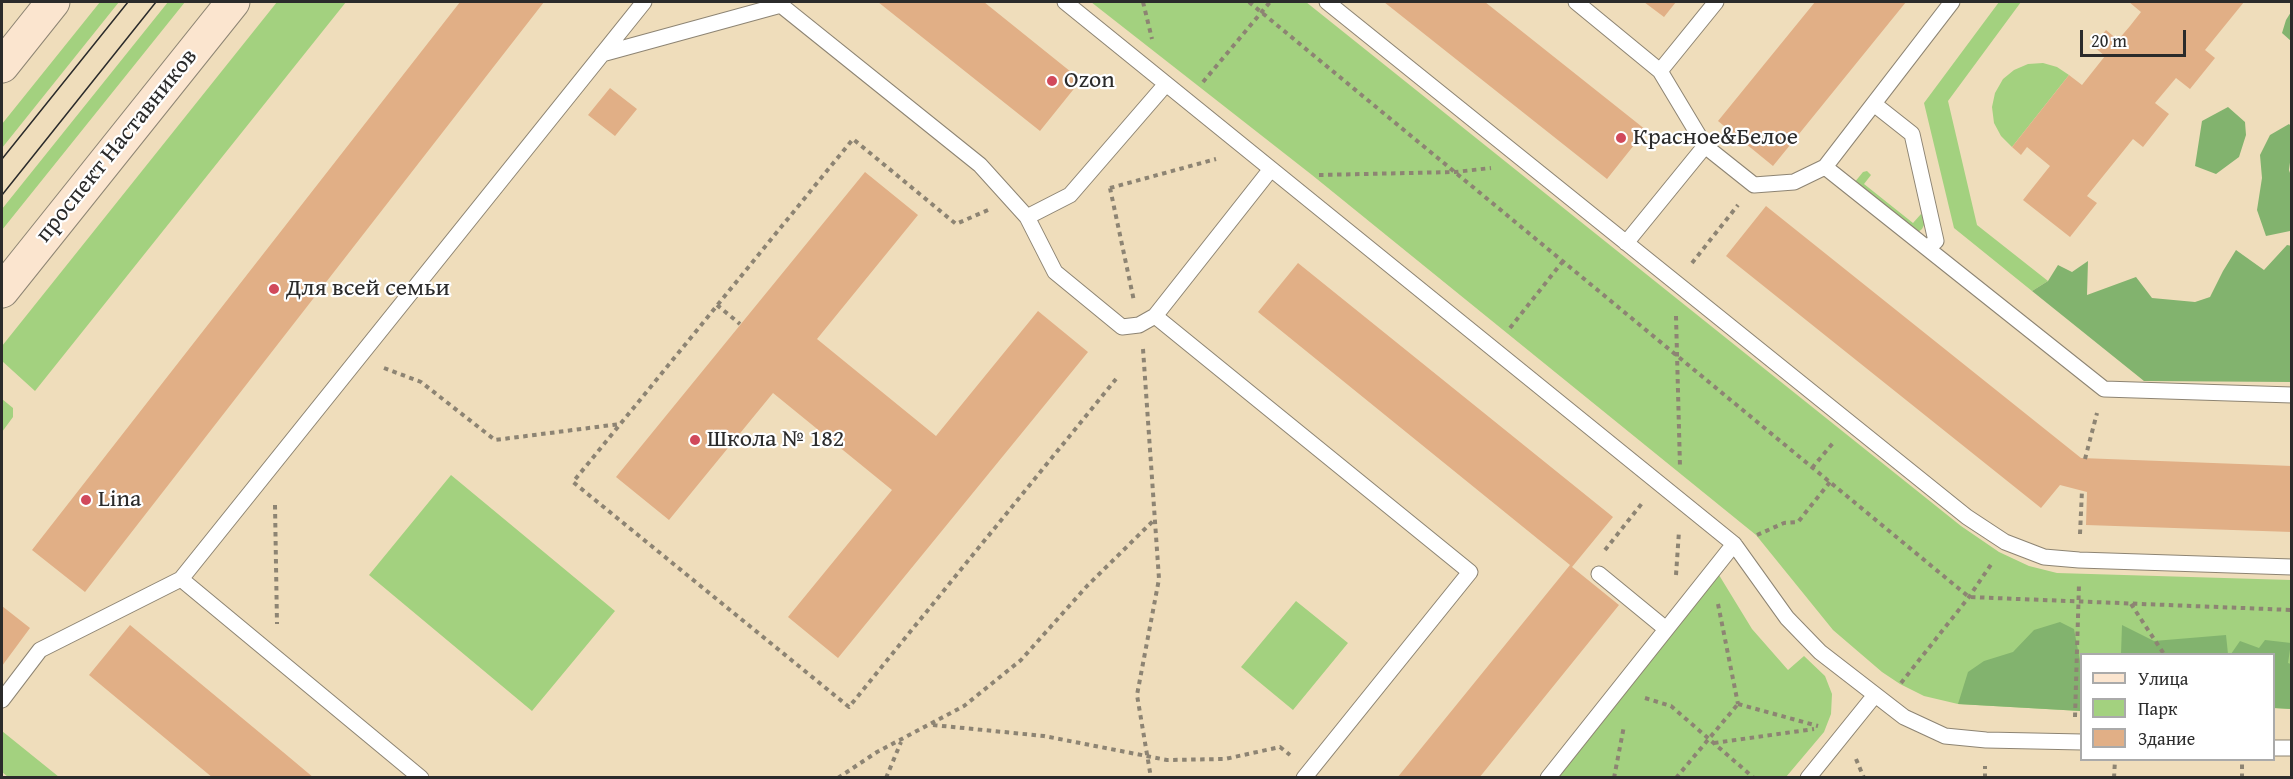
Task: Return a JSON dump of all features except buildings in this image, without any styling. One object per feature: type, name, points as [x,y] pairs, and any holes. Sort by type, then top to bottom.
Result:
[{"type":"main road","points":[[2,66],[53,2]]},
{"type":"main road","name":"проспект Наставников","points":[[2,291],[233,2]]},
{"type":"lane","points":[[2,700],[40,650],[181,579],[644,2]]},
{"type":"lane","points":[[1065,2],[1734,544],[1787,618],[1820,652],[1909,720],[1944,736],[2078,742]]},
{"type":"lane","points":[[1327,2],[1967,517],[2005,542],[2044,557],[2292,567]]},
{"type":"lane","points":[[1576,2],[1660,70],[1705,146],[1754,185],[1794,182],[1826,167],[1952,2]]},
{"type":"lane","points":[[1660,70],[1716,2]]},
{"type":"lane","points":[[602,54],[779,3],[980,165],[1027,217],[1055,272],[1122,327],[1139,325],[1155,316],[1271,169]]},
{"type":"lane","points":[[1027,217],[1070,195],[1166,84]]},
{"type":"lane","points":[[1874,104],[1912,134],[1936,241],[1927,248]]},
{"type":"lane","points":[[1626,243],[1705,146]]},
{"type":"lane","points":[[1826,167],[2104,389],[2292,395]]},
{"type":"lane","points":[[1155,316],[1470,572],[1307,774]]},
{"type":"lane","points":[[1548,777],[1623,686],[1734,544]]},
{"type":"lane","points":[[1599,574],[1670,625]]},
{"type":"lane","points":[[181,579],[421,777]]},
{"type":"lane","points":[[1808,777],[1875,695]]},
{"type":"lane","points":[[2275,748],[2292,748]]},
{"type":"path","points":[[1249,2],[1969,597],[2292,610]]},
{"type":"path","points":[[1188,101],[1270,2]]},
{"type":"path","points":[[1027,217],[988,210],[956,224],[853,139],[573,482],[849,707],[1116,379]]},
{"type":"path","points":[[1070,195],[1110,188],[1248,150]]},
{"type":"path","points":[[1105,154],[1145,361],[1159,579],[1137,695],[1150,777]]},
{"type":"path","points":[[1271,169],[1312,175],[1455,172],[1529,165]]},
{"type":"path","points":[[1670,625],[1681,501],[1676,283],[1754,185]]},
{"type":"path","points":[[1493,349],[1563,261]]},
{"type":"path","points":[[717,305],[740,324]]},
{"type":"path","points":[[358,358],[421,382],[495,440],[620,424]]},
{"type":"path","points":[[2085,459],[2104,389]]},
{"type":"path","points":[[1812,468],[1850,423]]},
{"type":"path","points":[[274,462],[277,659]]},
{"type":"path","points":[[1734,544],[1784,523],[1798,522],[1830,482]]},
{"type":"path","points":[[1599,558],[1658,483]]},
{"type":"path","points":[[2078,742],[2078,602],[2082,490]]},
{"type":"path","points":[[838,777],[877,752],[902,741],[964,706],[1021,660],[1087,586],[1155,519]]},
{"type":"path","points":[[1875,695],[1900,684],[1969,597],[2005,542]]},
{"type":"path","points":[[2131,604],[2163,653]]},
{"type":"path","points":[[1725,645],[1738,704]]},
{"type":"path","points":[[1641,696],[1671,706],[1754,777]]},
{"type":"path","points":[[1676,777],[1738,704]]},
{"type":"path","points":[[1713,743],[1823,727],[1738,704]]},
{"type":"path","points":[[932,725],[1044,736],[1167,760],[1225,759],[1280,747],[1307,774]]},
{"type":"path","points":[[1614,777],[1624,725]]},
{"type":"path","points":[[886,777],[902,741]]},
{"type":"path","points":[[2115,761],[2115,777]]},
{"type":"path","points":[[2242,761],[2242,777]]},
{"type":"green space","points":[[100,2],[119,2],[2,148],[2,124]]},
{"type":"green space","points":[[168,2],[185,2],[2,230],[2,209]]},
{"type":"green space","points":[[277,2],[346,2],[35,391],[2,361],[2,346]]},
{"type":"green space","points":[[1091,2],[1306,2],[1961,526],[1999,552],[2029,566],[2057,573],[2291,580],[2291,709],[2275,708],[2275,653],[2080,653],[2080,711],[1958,704],[1924,696],[1900,684],[1882,672],[1833,630],[1756,535],[1312,175]]},
{"type":"green space","points":[[1999,2],[2021,2],[1948,101],[1977,225],[2048,281],[2032,291],[1954,228],[1924,103]]},
{"type":"green space","points":[[2291,12],[2291,41],[2282,33]]},
{"type":"green space","points":[[2043,63],[2057,67],[2069,75],[2012,147],[2001,136],[1994,123],[1992,107],[1995,93],[2003,79],[2014,70],[2028,64]]},
{"type":"green space","points":[[2228,107],[2245,122],[2246,135],[2239,157],[2216,174],[2195,166],[2202,121]]},
{"type":"green space","points":[[2289,124],[2292,127],[2289,170],[2292,179],[2291,228],[2290,231],[2266,236],[2257,210],[2262,178],[2260,155],[2270,135]]},
{"type":"green space","points":[[1867,171],[1871,175],[1864,184],[1913,223],[1921,214],[1925,217],[1926,221],[1922,229],[1917,233],[1854,183],[1863,172]]},
{"type":"green space","points":[[2287,245],[2292,246],[2291,382],[2144,381],[2032,291],[2048,281],[2058,265],[2072,272],[2088,261],[2087,295],[2136,277],[2152,298],[2195,302],[2210,297],[2236,250],[2264,270]]},
{"type":"green space","points":[[2,399],[13,408],[13,417],[2,432]]},
{"type":"green space","points":[[451,475],[615,611],[532,711],[369,575]]},
{"type":"green space","points":[[1719,575],[1752,629],[1788,670],[1804,656],[1825,676],[1832,694],[1831,714],[1824,732],[1786,777],[1558,778]]},
{"type":"green space","points":[[1296,601],[1348,643],[1293,710],[1241,667]]},
{"type":"green space","points":[[2060,622],[2074,629],[2080,661],[2080,711],[1958,704],[1968,672],[1984,661],[2013,652],[2034,630]]},
{"type":"green space","points":[[2122,625],[2154,641],[2226,635],[2228,653],[2121,653]]},
{"type":"green space","points":[[2265,640],[2291,643],[2288,663],[2291,664],[2291,709],[2275,708],[2275,653],[2232,653],[2240,641],[2259,648]]},
{"type":"green space","points":[[2,731],[59,777],[8,777],[2,772]]},
{"type":"tram line","points":[[2,159],[128,2]]},
{"type":"tram line","points":[[2,195],[156,2]]},
{"type":"place","name":"Ozon","points":[[1052,81]]},
{"type":"place","name":"Красное&Белое","points":[[1621,138]]},
{"type":"place","name":"Для всей семьи","points":[[274,289]]},
{"type":"place","name":"Школа № 182","points":[[695,440]]},
{"type":"place","name":"Lina","points":[[86,500]]}]
